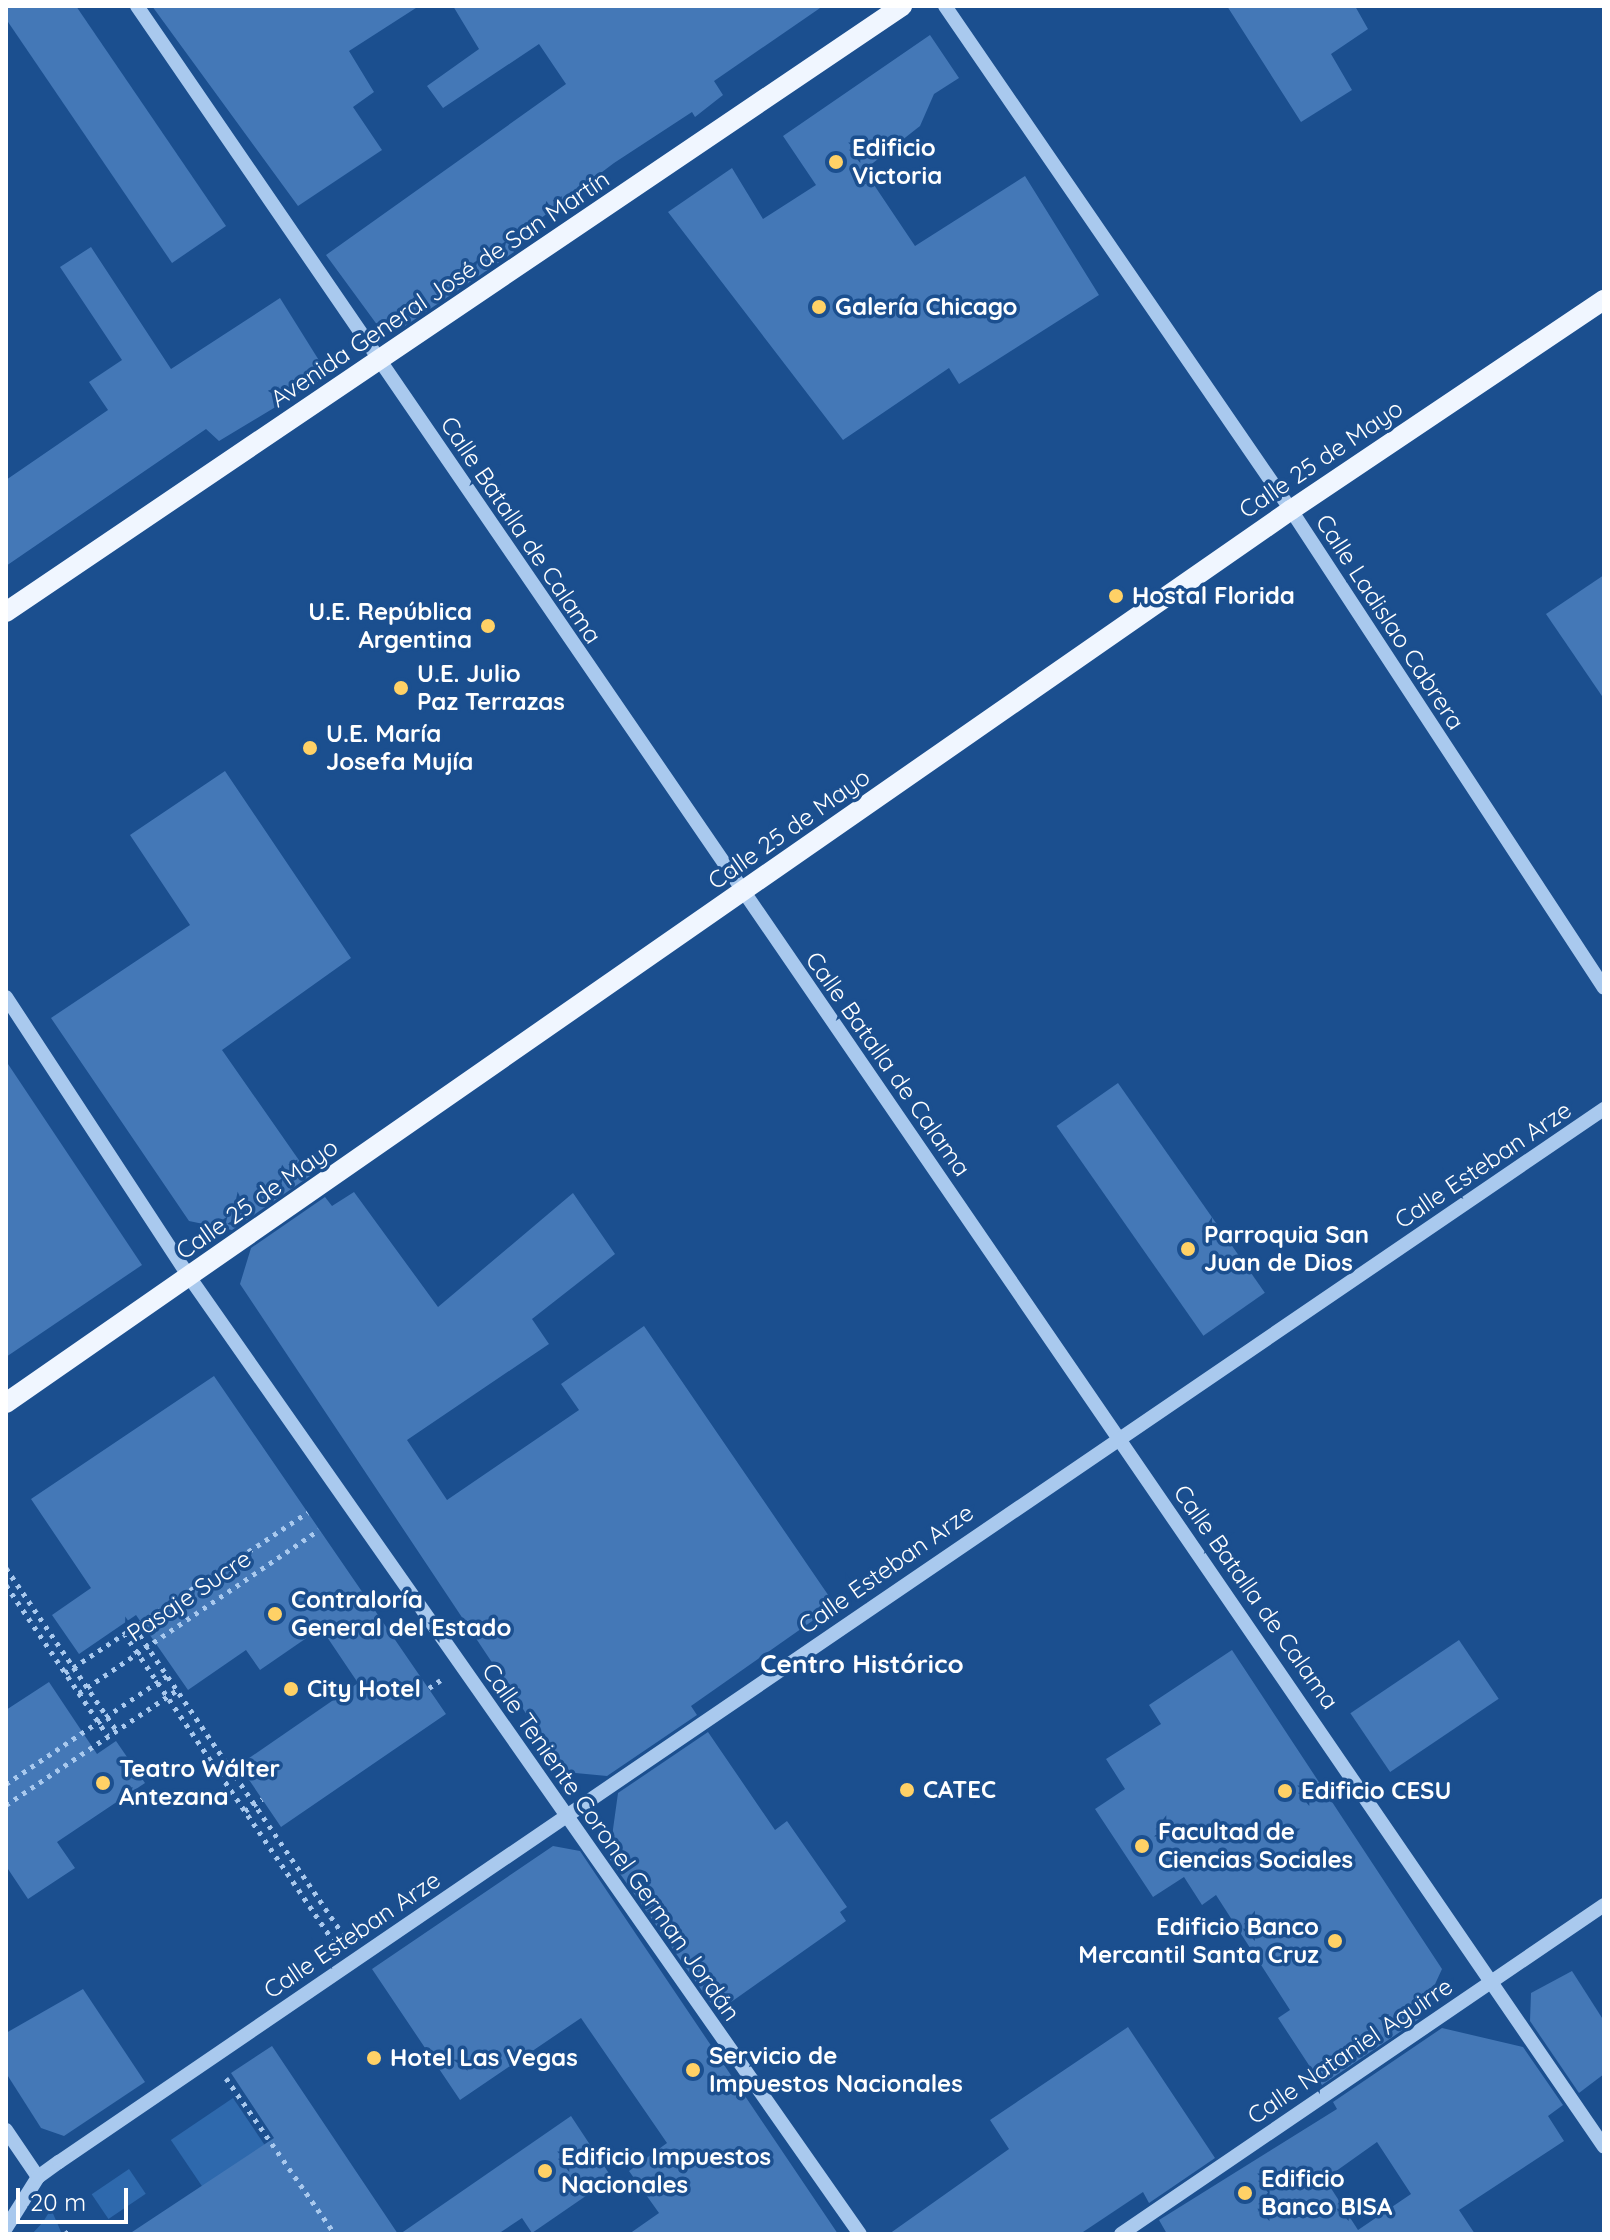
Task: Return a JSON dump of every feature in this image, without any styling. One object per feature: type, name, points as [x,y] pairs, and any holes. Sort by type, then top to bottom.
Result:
[{"type":"main road","name":"Avenida General José de San Martín","points":[[6,612],[902,6]]},
{"type":"main road","name":"Calle 25 de Mayo","points":[[6,1403],[1291,510],[1604,300]]},
{"type":"street","name":"Calle Batalla de Calama","points":[[137,6],[743,893],[1493,1980],[1604,2147]]},
{"type":"street","name":"Calle Ladislao Cabrera","points":[[945,6],[1291,510],[1604,988]]},
{"type":"street","name":"Calle Teniente Coronel German Jordán","points":[[6,997],[190,1278],[860,2234]]},
{"type":"street","name":"Calle Esteban Arze","points":[[38,2177],[1117,1436],[1604,1109]]},
{"type":"street","name":"Calle Nataniel Aguirre","points":[[1121,2234],[1604,1905]]},
{"type":"street","points":[[6,2130],[38,2177],[6,2228]]},
{"type":"path","name":"Pasaje Sucre","points":[[65,1673],[308,1512]]},
{"type":"path","name":"Pasaje Sucre","points":[[79,1693],[319,1530]]},
{"type":"path","points":[[6,1568],[116,1730]]},
{"type":"path","points":[[6,1585],[108,1736]]},
{"type":"path","points":[[134,1627],[349,1944]]},
{"type":"path","points":[[124,1633],[339,1950]]},
{"type":"path","points":[[6,1784],[167,1676]]},
{"type":"path","points":[[6,1805],[177,1690]]},
{"type":"path","points":[[245,1811],[262,1799]]},
{"type":"path","points":[[212,2058],[335,2234]]},
{"type":"shaded area","points":[[233,2098],[265,2145],[203,2187],[171,2140]]},
{"type":"shaded area","points":[[129,2169],[146,2194],[108,2219],[92,2194]]},
{"type":"shaded area","points":[[51,2209],[62,2234],[32,2234],[43,2222]]},
{"type":"building","points":[[6,6],[76,6],[226,226],[172,263],[6,19]]},
{"type":"building","points":[[152,6],[419,6],[349,51],[374,92],[353,107],[382,150],[298,206]]},
{"type":"building","points":[[453,6],[823,6],[714,81],[723,95],[695,117],[692,112],[614,163],[508,243],[514,252],[399,330],[378,326],[326,255],[566,84],[539,44],[443,108],[427,86],[479,49]]},
{"type":"building","points":[[1227,6],[1355,6],[1368,29],[1331,54],[1352,90],[1301,122]]},
{"type":"building","points":[[930,35],[959,78],[934,94],[920,126],[864,170],[915,246],[1025,176],[1099,295],[959,384],[949,368],[843,440],[668,212],[732,168],[763,219],[816,185],[783,136]]},
{"type":"building","points":[[91,247],[171,369],[280,298],[320,362],[322,379],[219,441],[206,429],[6,566],[6,480],[108,410],[89,382],[122,360],[60,267]]},
{"type":"building","points":[[1604,575],[1604,699],[1546,614]]},
{"type":"building","points":[[225,771],[351,958],[222,1050],[310,1176],[232,1230],[189,1221],[51,1018],[190,925],[130,835]]},
{"type":"building","points":[[6,1061],[142,1265],[6,1357]]},
{"type":"building","name":"Parroquia San Juan de Dios","points":[[1118,1083],[1265,1293],[1203,1336],[1057,1126]]},
{"type":"building","points":[[354,1192],[438,1307],[573,1193],[615,1254],[532,1319],[549,1344],[407,1440],[447,1500],[579,1410],[561,1384],[644,1326],[835,1605],[691,1706],[697,1715],[607,1776],[565,1772],[240,1284],[251,1248],[325,1197],[332,1206]]},
{"type":"building","points":[[214,1376],[446,1714],[281,1827],[239,1765],[358,1683],[321,1628],[260,1670],[246,1650],[188,1690],[136,1615],[79,1654],[52,1615],[91,1588],[31,1499]]},
{"type":"building","points":[[1459,1640],[1499,1699],[1390,1772],[1350,1713]]},
{"type":"building","points":[[1232,1650],[1442,1969],[1419,2019],[1322,2085],[1278,2018],[1290,2010],[1216,1895],[1202,1905],[1184,1877],[1153,1897],[1095,1809],[1125,1789],[1106,1759],[1161,1724],[1149,1705]]},
{"type":"building","points":[[49,1682],[97,1754],[116,1741],[145,1783],[57,1842],[75,1868],[28,1899],[6,1866],[6,1710]]},
{"type":"building","points":[[708,1732],[775,1830],[787,1821],[847,1907],[840,1912],[846,1921],[717,2012],[609,1858],[618,1793]]},
{"type":"building","points":[[553,1846],[580,1851],[838,2234],[629,2234],[659,2213],[629,2171],[667,2143],[581,2018],[460,2100],[372,1969]]},
{"type":"building","points":[[1572,1971],[1604,2021],[1604,2074],[1579,2093],[1530,2021],[1531,1993]]},
{"type":"building","points":[[83,1989],[145,2082],[64,2136],[41,2128],[6,2073],[6,2033]]},
{"type":"building","points":[[1128,2027],[1215,2158],[1149,2203],[1143,2192],[1080,2234],[889,2234],[1009,2149],[990,2120]]},
{"type":"building","points":[[1442,2028],[1523,2047],[1563,2105],[1548,2116],[1564,2141],[1459,2210],[1475,2234],[1167,2234],[1159,2220],[1337,2109],[1333,2102]],"holes":[[[1377,2142],[1411,2194],[1358,2230],[1325,2179]]]},
{"type":"building","points":[[272,2046],[398,2234],[129,2234],[274,2138],[231,2073]]},
{"type":"building","name":"Edificio Impuestos Nacionales","points":[[571,2116],[612,2178],[532,2233],[522,2218],[498,2234],[400,2234]]},
{"type":"place","name":"Edificio Victoria","points":[[836,162]]},
{"type":"place","name":"Galería Chicago","points":[[819,307]]},
{"type":"place","name":"Hostal Florida","points":[[1116,596]]},
{"type":"place","name":"U.E. República Argentina","points":[[488,626]]},
{"type":"place","name":"U.E. Julio Paz Terrazas","points":[[401,688]]},
{"type":"place","name":"U.E. María Josefa Mujía","points":[[310,748]]},
{"type":"place","name":"Parroquia San Juan de Dios","points":[[1188,1249]]},
{"type":"place","name":"Contraloría General del Estado","points":[[275,1614]]},
{"type":"place","name":"City Hotel","points":[[291,1689]]},
{"type":"place","name":"Teatro Wálter Antezana","points":[[103,1783]]},
{"type":"place","name":"CATEC","points":[[907,1790]]},
{"type":"place","name":"Edificio CESU","points":[[1285,1791]]},
{"type":"place","name":"Facultad de Ciencias Sociales","points":[[1142,1846]]},
{"type":"place","name":"Edificio Banco Mercantil Santa Cruz","points":[[1335,1941]]},
{"type":"place","name":"Hotel Las Vegas","points":[[374,2058]]},
{"type":"place","name":"Servicio de Impuestos Nacionales","points":[[693,2070]]},
{"type":"place","name":"Edificio Impuestos Nacionales","points":[[545,2171]]},
{"type":"place","name":"Edificio Banco BISA","points":[[1245,2193]]},
{"type":"district","name":"Centro Histórico","points":[[862,1664]]}]
